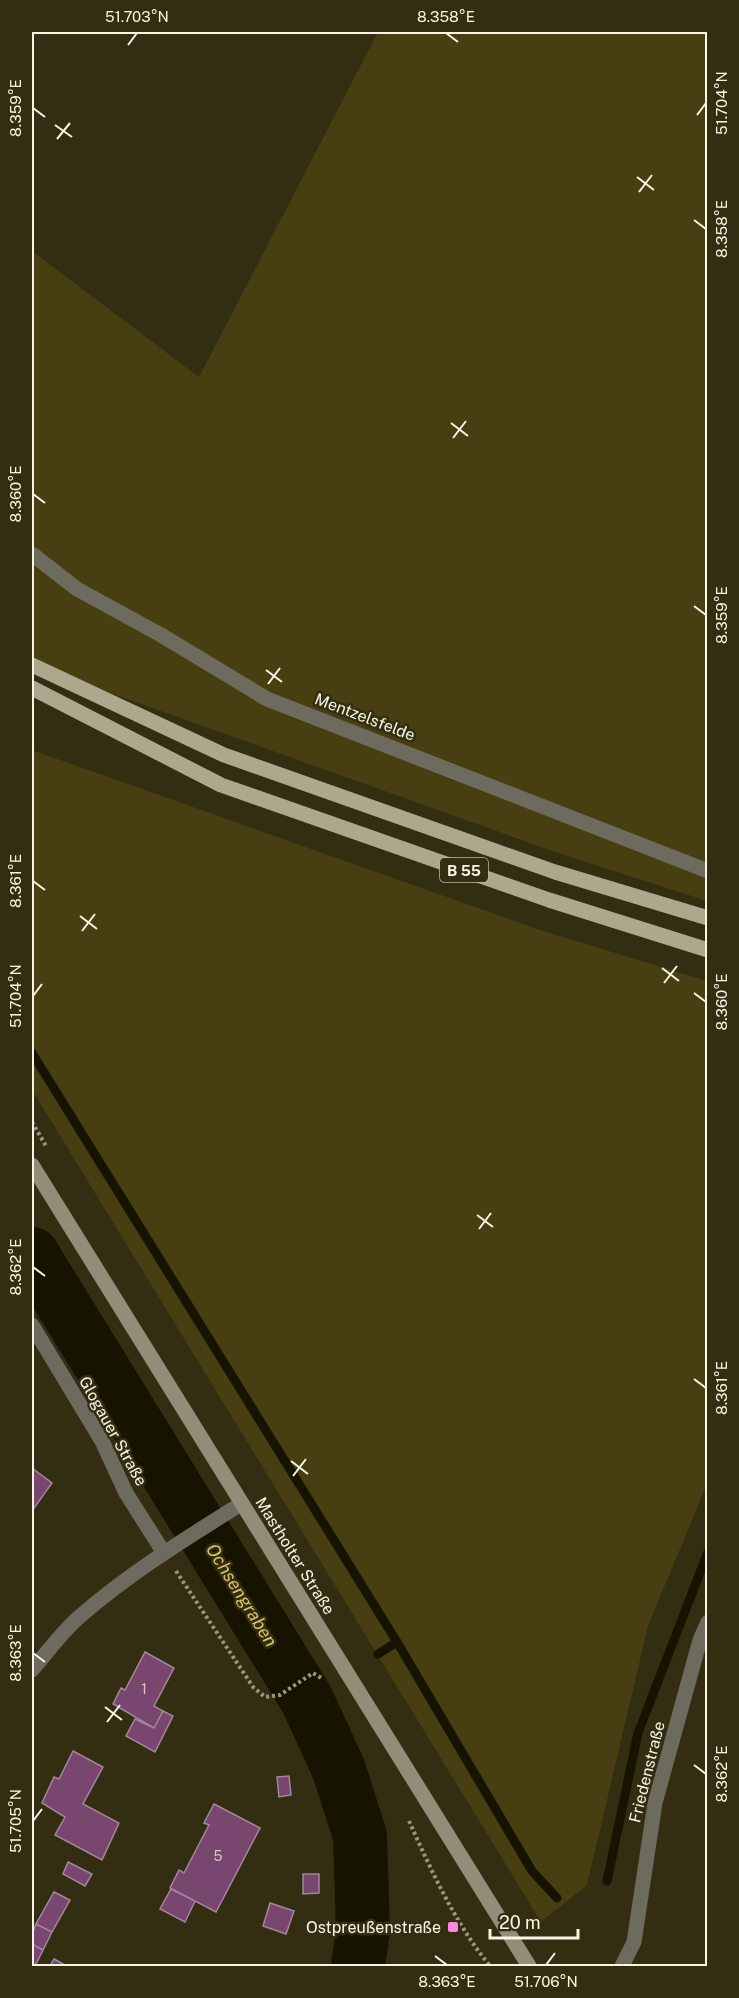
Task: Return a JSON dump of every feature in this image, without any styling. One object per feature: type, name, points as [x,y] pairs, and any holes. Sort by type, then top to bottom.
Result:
[{"type":"main road","name":"B 55","points":[[32,665],[224,756],[555,872],[708,918]]},
{"type":"main road","name":"B 55","points":[[32,688],[221,785],[549,900],[708,950]]},
{"type":"street","name":"Mentzelsfelde","points":[[32,554],[77,589],[160,634],[267,699],[708,870]]},
{"type":"street","name":"Mastholter Straße","points":[[32,1165],[529,1966]]},
{"type":"street","name":"Glogauer Straße","points":[[32,1325],[102,1441],[126,1493],[169,1550]]},
{"type":"street","points":[[32,1670],[76,1620],[116,1587],[241,1504]]},
{"type":"street","name":"Friedenstraße","points":[[622,1966],[634,1942],[655,1803],[700,1640],[708,1622]]},
{"type":"path","points":[[169,1550],[253,1687],[265,1697],[280,1695],[313,1673],[325,1680]]},
{"type":"path","points":[[406,1814],[437,1884],[476,1949],[490,1966]]},
{"type":"shaded area","points":[[378,32],[707,32],[707,901],[558,853],[32,665],[32,251],[199,377]]},
{"type":"shaded area","points":[[32,750],[540,930],[707,981],[707,1484],[648,1626],[587,1885],[541,1922],[32,1090]]},
{"type":"building","points":[[32,1468],[52,1483],[32,1511]]},
{"type":"building","points":[[145,1652],[174,1668],[154,1706],[163,1711],[154,1728],[113,1704],[121,1688],[125,1690]]},
{"type":"building","points":[[163,1711],[173,1716],[155,1752],[126,1736],[135,1719],[154,1728]]},
{"type":"building","points":[[73,1751],[103,1767],[83,1804],[119,1823],[102,1860],[55,1835],[65,1817],[42,1803],[54,1777],[59,1779]]},
{"type":"building","points":[[289,1776],[291,1795],[279,1797],[277,1777]]},
{"type":"building","points":[[214,1804],[260,1828],[216,1912],[170,1888],[179,1870],[184,1873],[209,1825],[204,1823]]},
{"type":"building","points":[[68,1862],[92,1874],[85,1886],[63,1874]]},
{"type":"building","points":[[303,1874],[319,1874],[319,1893],[303,1894]]},
{"type":"building","points":[[171,1889],[195,1901],[185,1922],[160,1909]]},
{"type":"building","points":[[54,1892],[70,1900],[52,1932],[36,1924]]},
{"type":"building","points":[[270,1903],[294,1911],[286,1934],[263,1926]]},
{"type":"building","points":[[36,1924],[52,1932],[43,1950],[32,1944],[32,1934]]},
{"type":"building","points":[[32,1944],[43,1950],[35,1966],[32,1966]]},
{"type":"building","points":[[54,1959],[65,1965],[65,1966],[50,1966]]},
{"type":"waterway","points":[[32,1053],[397,1642],[532,1871],[557,1898]]},
{"type":"waterway","name":"Ochsengraben","points":[[32,1254],[307,1700],[339,1770],[360,1836],[363,1931],[358,1966]]},
{"type":"waterway","points":[[607,1881],[638,1733],[708,1552]]},
{"type":"waterway","points":[[378,1654],[397,1642]]},
{"type":"waterway","points":[[307,1700],[324,1688]]},
{"type":"place","name":"Ostpreußenstraße","points":[[453,1927]]}]
